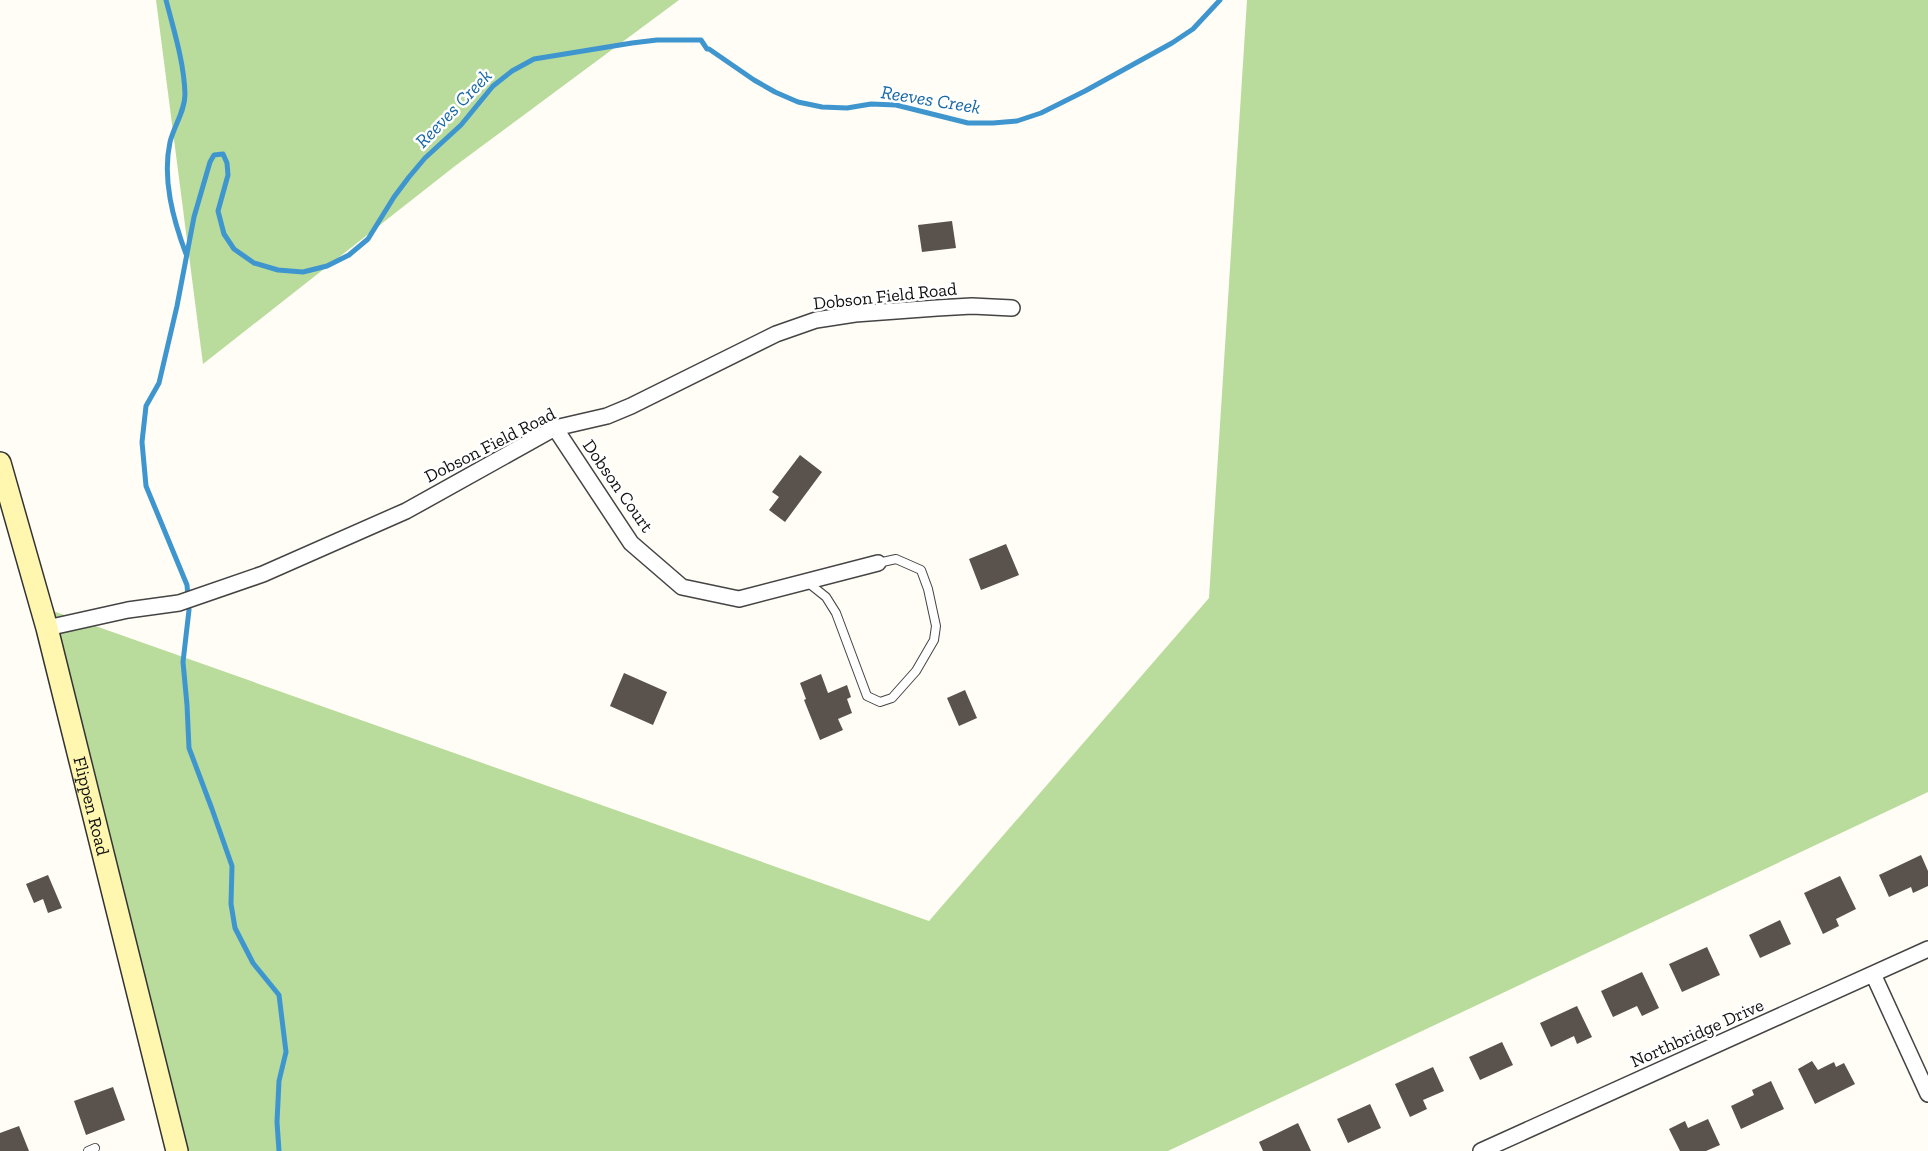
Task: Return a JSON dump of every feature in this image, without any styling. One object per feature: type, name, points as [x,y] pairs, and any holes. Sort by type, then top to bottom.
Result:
[{"type":"street","name":"Dobson Field Road","points":[[47,628],[128,610],[179,603],[263,574],[406,511],[555,428],[607,416],[776,334],[816,320],[855,314],[945,307],[1012,308]]},
{"type":"street","name":"Dobson Court","points":[[555,428],[632,543],[682,588],[738,599],[878,563]]},
{"type":"street","name":"Flippen Road","points":[[0,463],[47,628],[177,1151]]},
{"type":"street","name":"Northbridge Drive","points":[[1481,1151],[1928,949]]},
{"type":"street","points":[[1873,974],[1928,1094]]},
{"type":"lane","points":[[806,581],[826,597],[836,613],[867,696],[880,702],[892,698],[916,671],[934,640],[936,626],[928,589],[921,570],[896,559],[878,563]]},
{"type":"green space","points":[[156,0],[679,0],[455,166],[203,364]]},
{"type":"green space","points":[[1247,0],[1928,0],[1928,792],[1168,1151],[183,1151],[36,605],[929,921],[1209,598]]},
{"type":"building","points":[[952,221],[956,248],[922,252],[918,225]]},
{"type":"building","points":[[800,455],[822,472],[785,522],[769,510],[779,497],[772,492]]},
{"type":"building","points":[[1006,544],[1019,575],[981,590],[969,559]]},
{"type":"building","points":[[624,673],[667,692],[653,725],[610,706]]},
{"type":"building","points":[[821,674],[828,693],[847,685],[851,697],[847,699],[852,713],[838,719],[843,730],[820,740],[804,700],[806,699],[800,683]]},
{"type":"building","points":[[965,690],[977,718],[959,726],[947,698]]},
{"type":"building","points":[[1921,855],[1928,871],[1928,886],[1913,893],[1911,887],[1889,897],[1879,875]]},
{"type":"building","points":[[48,875],[62,908],[48,913],[43,899],[34,903],[26,884]]},
{"type":"building","points":[[1840,876],[1856,909],[1836,919],[1839,926],[1823,934],[1804,893]]},
{"type":"building","points":[[1780,920],[1791,944],[1760,958],[1749,935]]},
{"type":"building","points":[[1707,947],[1720,975],[1682,992],[1669,964]]},
{"type":"building","points":[[1642,972],[1659,1008],[1642,1016],[1637,1006],[1613,1017],[1601,991]]},
{"type":"building","points":[[1577,1006],[1592,1037],[1577,1044],[1574,1036],[1551,1047],[1540,1023]]},
{"type":"building","points":[[1502,1042],[1513,1065],[1480,1080],[1469,1057]]},
{"type":"building","points":[[1812,1061],[1818,1070],[1834,1062],[1836,1067],[1844,1063],[1855,1084],[1815,1104],[1798,1069]]},
{"type":"building","points":[[1433,1067],[1444,1091],[1423,1100],[1427,1109],[1410,1117],[1395,1084]]},
{"type":"building","points":[[1771,1081],[1784,1109],[1741,1129],[1731,1106],[1754,1095],[1752,1090]]},
{"type":"building","points":[[113,1087],[125,1120],[86,1135],[74,1101]]},
{"type":"building","points":[[1370,1104],[1381,1128],[1348,1143],[1337,1119]]},
{"type":"building","points":[[1708,1119],[1720,1145],[1706,1151],[1680,1151],[1669,1129],[1685,1121],[1688,1128]]},
{"type":"building","points":[[1298,1123],[1311,1151],[1263,1151],[1259,1142]]},
{"type":"building","points":[[19,1126],[29,1151],[0,1151],[0,1133]]},
{"type":"waterway","name":"Reeves Creek","points":[[166,0],[181,58],[185,94],[185,100],[170,142],[167,170],[168,184],[173,213],[186,254]]},
{"type":"waterway","name":"Reeves Creek","points":[[279,1151],[277,1122],[279,1081],[286,1052],[279,995],[253,963],[235,928],[231,904],[232,866],[189,748],[183,662],[189,610],[187,585],[146,486],[142,442],[146,406],[159,383],[177,306],[194,217],[210,162],[214,155],[223,154],[227,163],[228,175],[218,211],[224,234],[234,249],[254,263],[278,270],[303,272],[327,266],[349,255],[368,239],[394,197],[425,158],[461,125],[493,86],[512,71],[534,59],[657,40],[701,40],[707,49],[754,80],[798,102],[822,107],[847,108],[871,104],[896,105],[968,123],[1017,121],[1041,113],[1085,91],[1172,43],[1193,29],[1220,0]]}]
